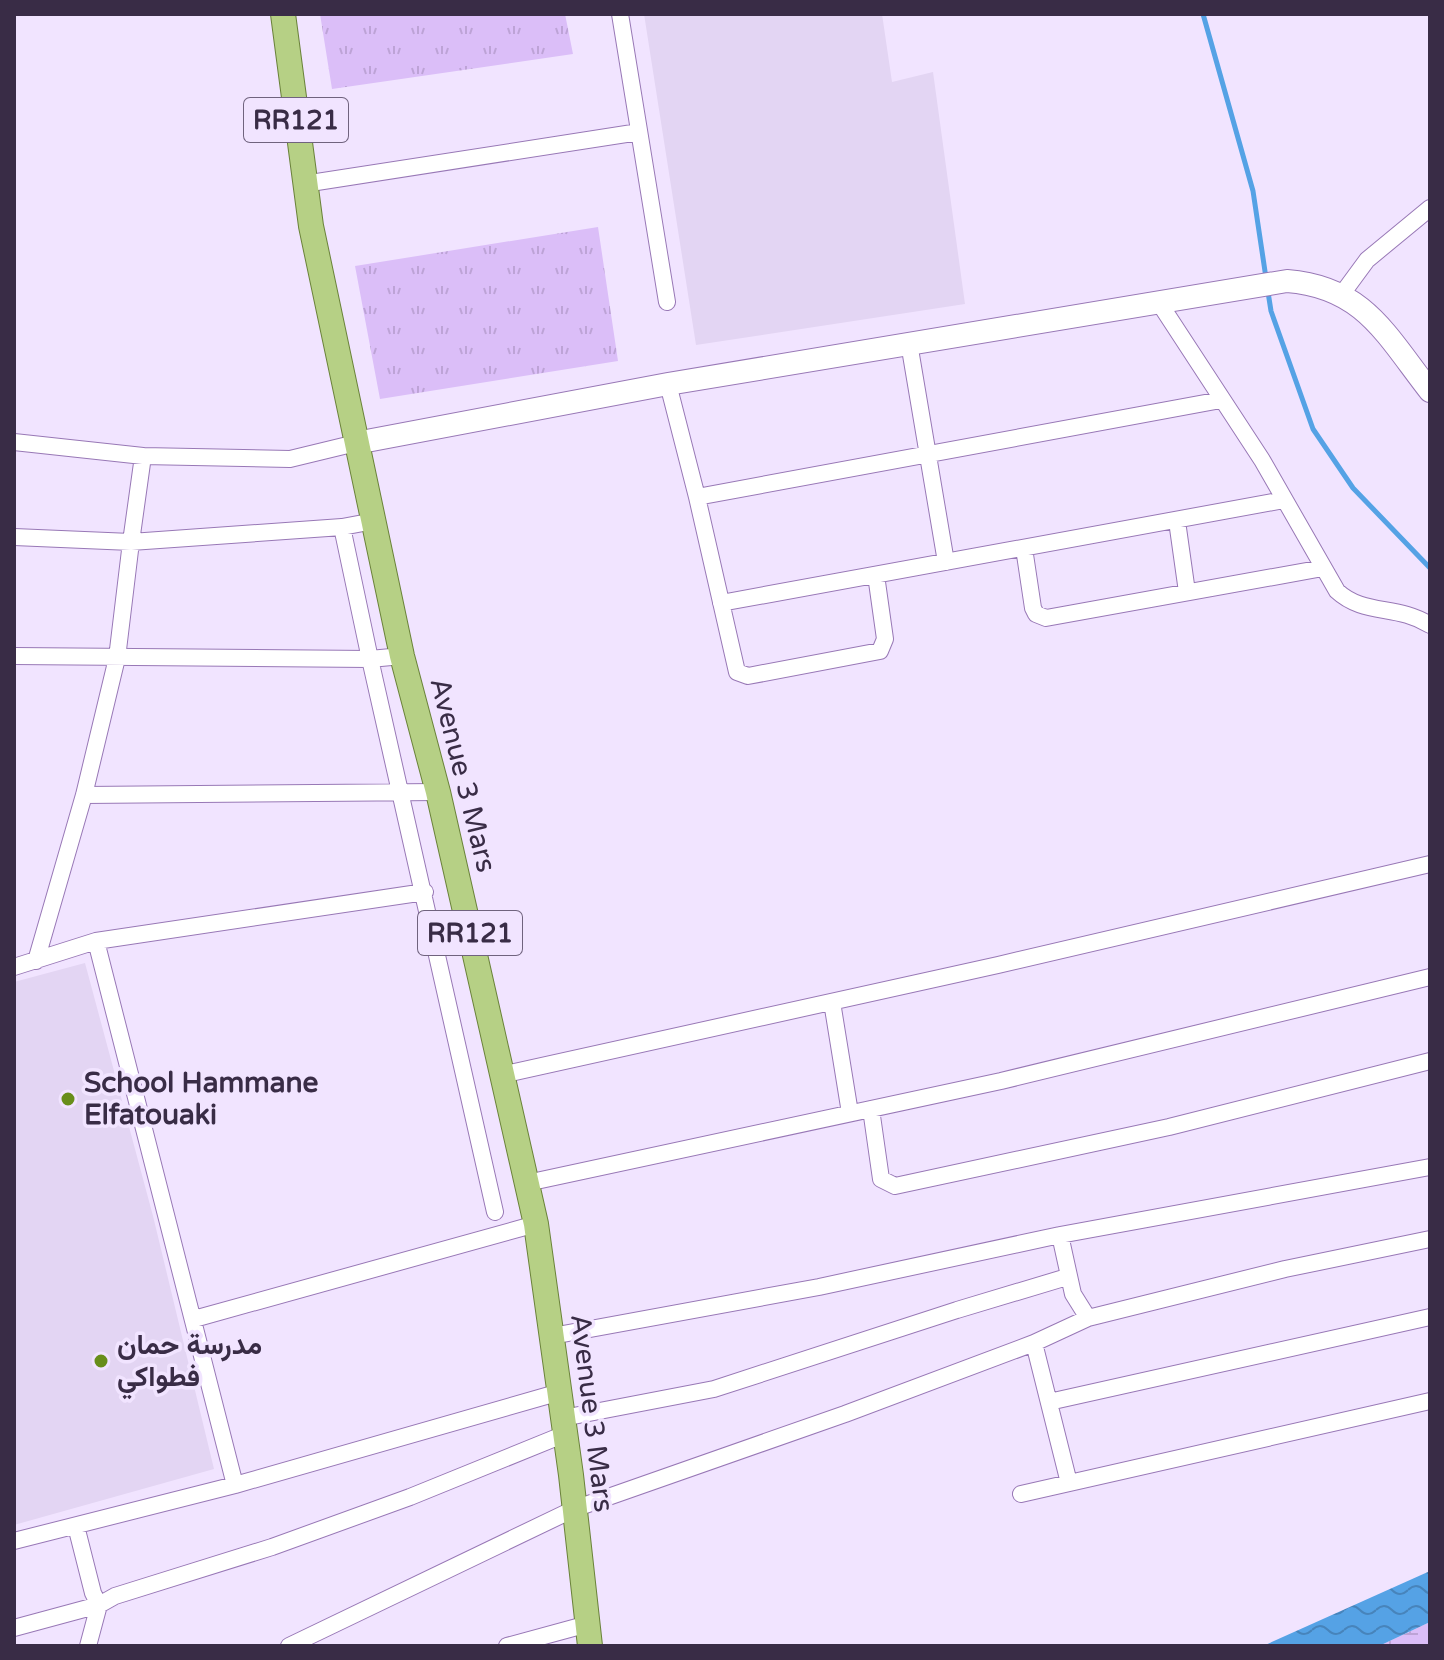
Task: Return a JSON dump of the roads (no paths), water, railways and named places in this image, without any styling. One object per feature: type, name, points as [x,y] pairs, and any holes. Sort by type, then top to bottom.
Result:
[{"type":"main road","name":"Avenue 3 Mars","points":[[283,14],[304,184],[356,443],[402,656],[438,792],[536,1224],[589,1635]]},
{"type":"street","points":[[620,14],[667,302]]},
{"type":"street","points":[[304,184],[639,132]]},
{"type":"street","points":[[1342,294],[1367,260],[1430,208]]},
{"type":"street","points":[[14,442],[143,456],[290,459],[356,443],[668,384],[1287,281],[1323,286],[1342,294],[1360,307],[1430,391]]},
{"type":"street","points":[[1160,304],[1262,460],[1337,591],[1346,600],[1358,605],[1401,611],[1430,625]]},
{"type":"street","points":[[909,343],[946,562]]},
{"type":"street","points":[[668,384],[737,672],[744,677],[880,651],[885,645],[876,575]]},
{"type":"street","points":[[697,497],[1221,400]]},
{"type":"street","points":[[36,961],[84,795],[117,658],[143,456]]},
{"type":"street","points":[[721,603],[1284,500]]},
{"type":"street","points":[[14,537],[131,542],[342,527],[374,521]]},
{"type":"street","points":[[1177,521],[1187,592]]},
{"type":"street","points":[[342,527],[495,1212]]},
{"type":"street","points":[[1024,548],[1033,608],[1041,617],[1051,618],[1323,568]]},
{"type":"street","points":[[14,656],[370,659],[402,656]]},
{"type":"street","points":[[84,795],[438,792]]},
{"type":"street","points":[[501,1075],[1430,864]]},
{"type":"street","points":[[14,967],[96,941],[425,892]]},
{"type":"street","points":[[96,941],[235,1485]]},
{"type":"street","points":[[527,1183],[1016,1077],[1430,977]]},
{"type":"street","points":[[832,1002],[850,1113]]},
{"type":"street","points":[[871,1109],[881,1179],[895,1186],[1169,1127],[1430,1061]]},
{"type":"street","points":[[552,1336],[819,1287],[1060,1235],[1430,1167]]},
{"type":"street","points":[[194,1319],[536,1224]]},
{"type":"street","points":[[1060,1235],[1067,1277],[1073,1294],[1088,1318]]},
{"type":"street","points":[[289,1646],[574,1509],[845,1414],[1034,1343],[1088,1318],[1285,1269],[1430,1239]]},
{"type":"street","points":[[14,1628],[99,1605],[115,1596],[272,1547],[410,1497],[564,1426],[714,1389],[1067,1277]]},
{"type":"street","points":[[1049,1402],[1430,1317]]},
{"type":"street","points":[[1034,1343],[1069,1483]]},
{"type":"street","points":[[14,1541],[235,1485],[560,1392]]},
{"type":"street","points":[[1021,1494],[1430,1401]]},
{"type":"street","points":[[76,1526],[93,1593],[99,1605],[88,1646]]},
{"type":"street","points":[[507,1646],[589,1635]]},
{"type":"water","points":[[1430,1571],[1430,1622],[1379,1646],[1263,1646]]},
{"type":"waterway","points":[[1203,14],[1253,191],[1266,278]]},
{"type":"waterway","points":[[1268,292],[1271,311],[1313,429],[1353,488],[1430,568]]},
{"type":"place","name":"School Hammane Elfatouaki","points":[[68,1099]]},
{"type":"place","name":"مدرسة حمان فطواكي","points":[[101,1361]]}]
